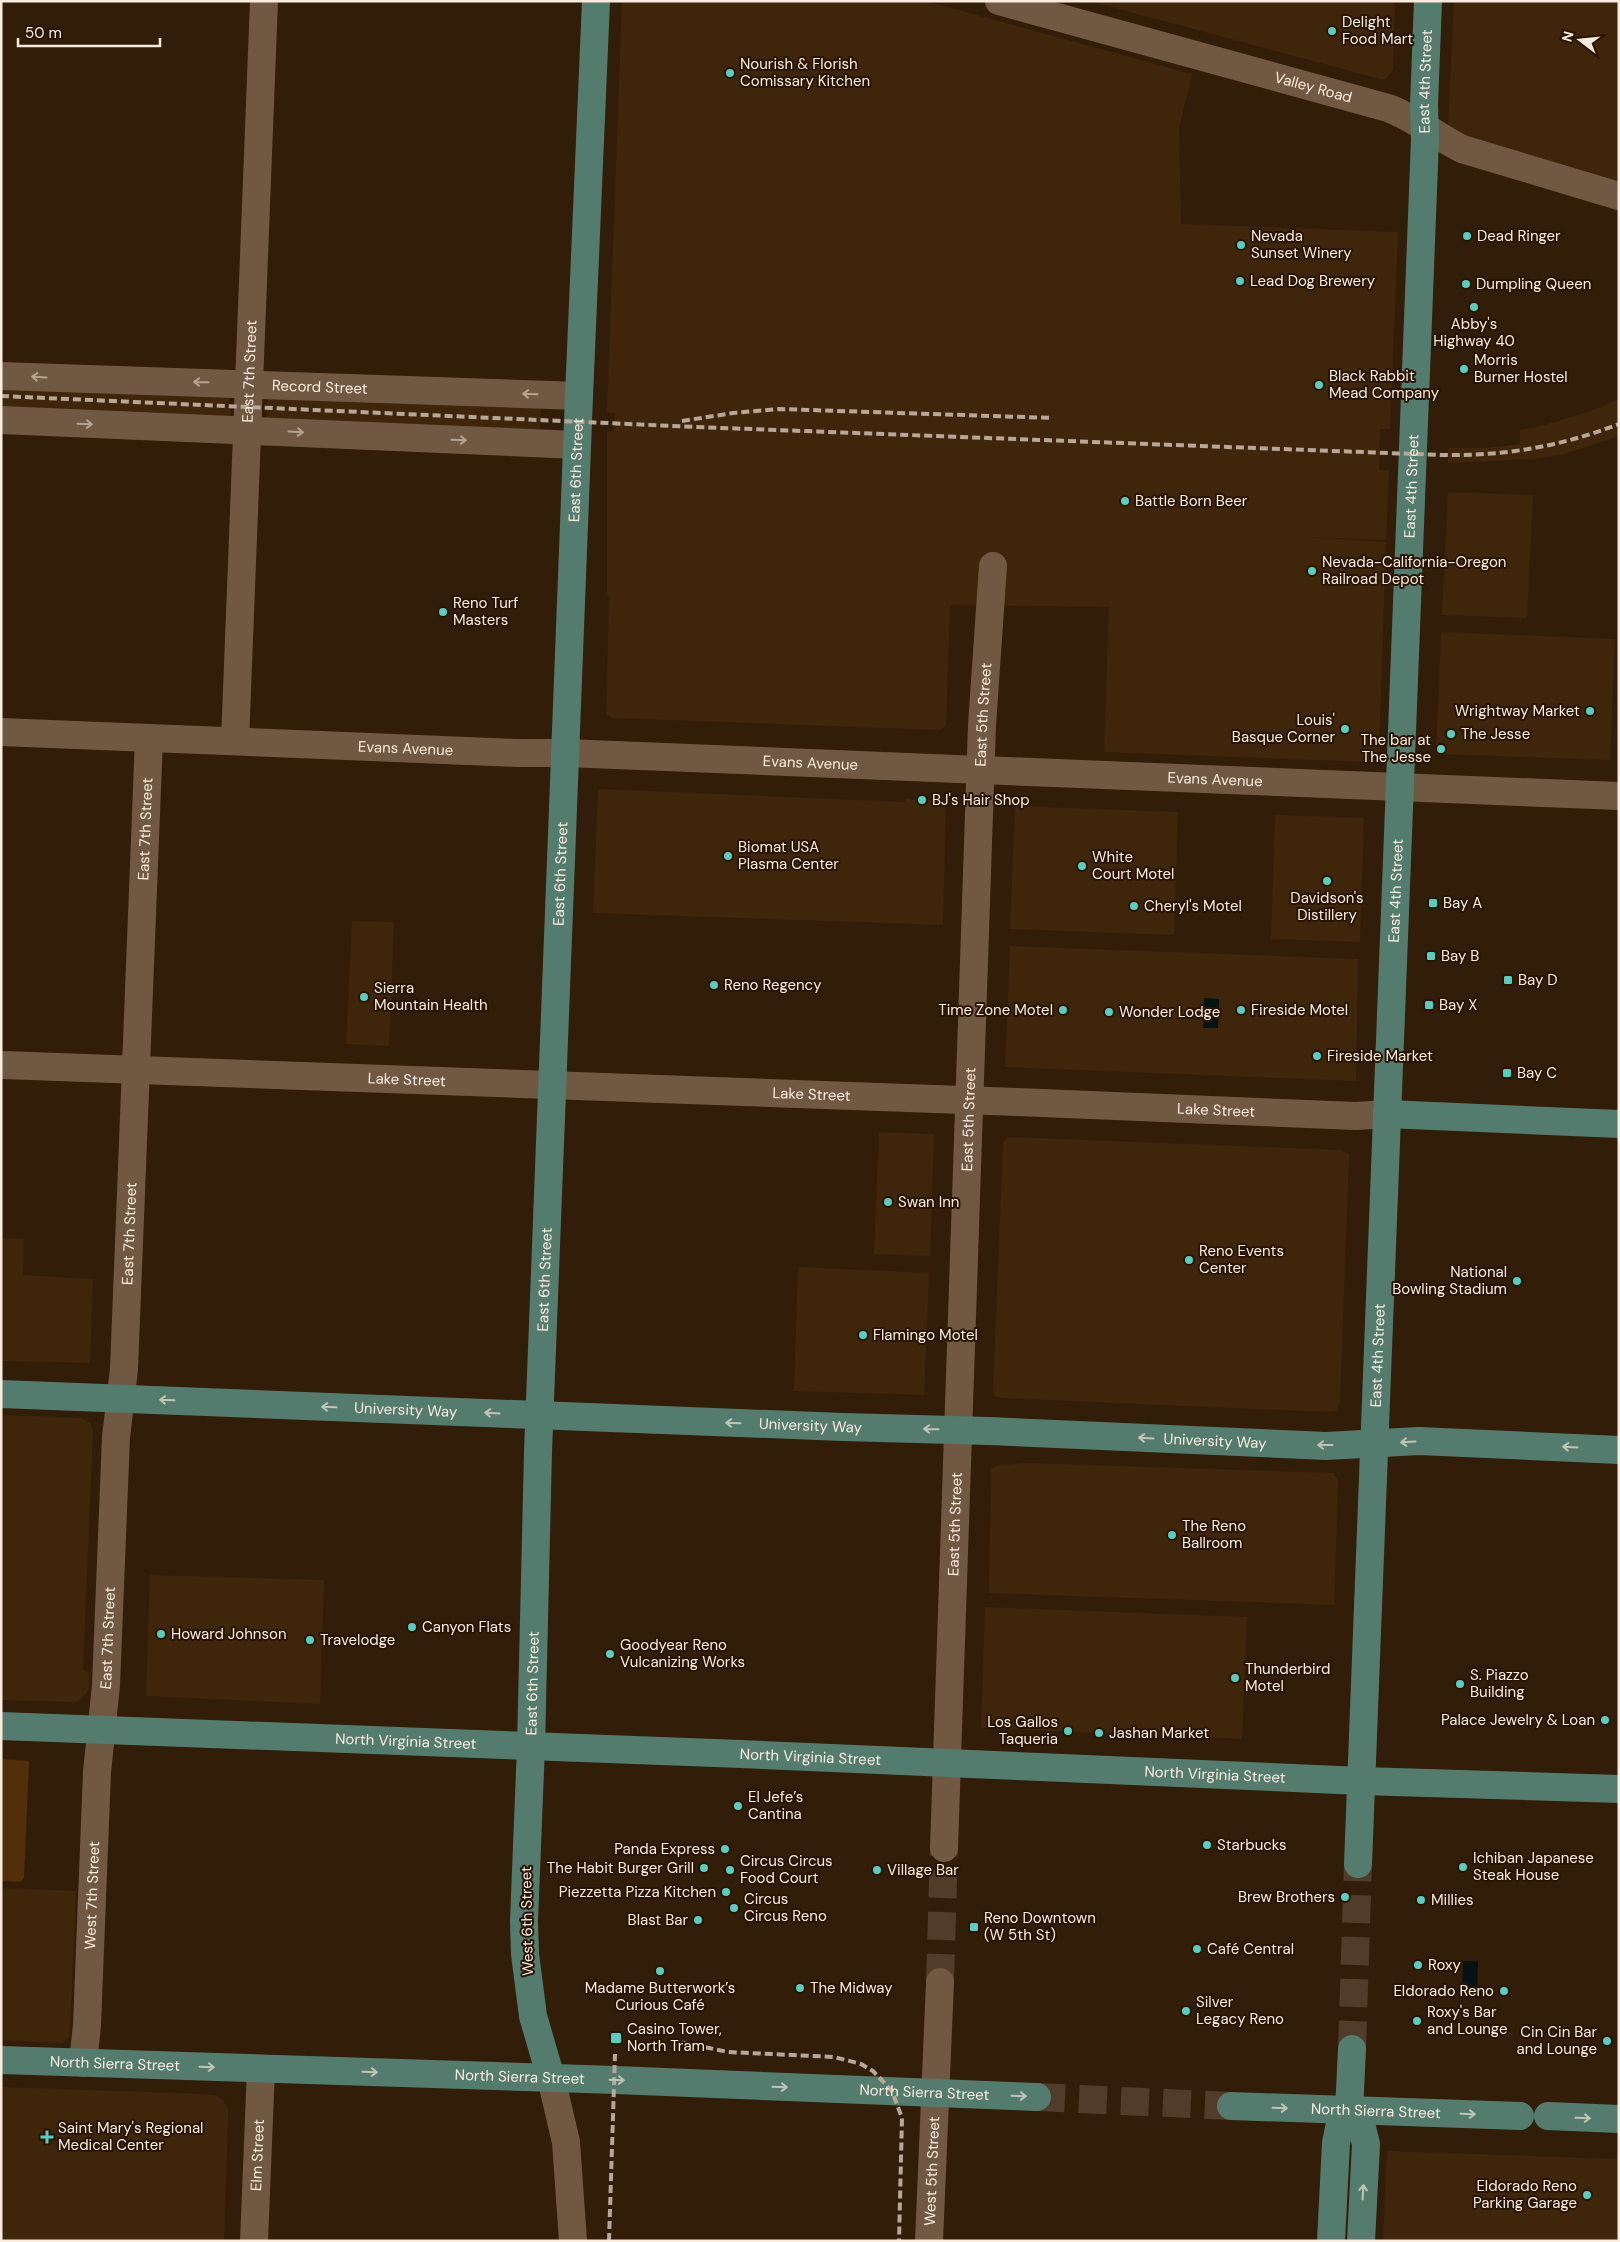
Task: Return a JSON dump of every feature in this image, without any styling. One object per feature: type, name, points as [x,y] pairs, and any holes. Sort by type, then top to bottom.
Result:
[{"type":"main road","name":"East 6th Street","points":[[531,1746],[540,1415],[596,1]]},
{"type":"main road","name":"East 4th Street","points":[[1358,1864],[1401,788],[1428,1]]},
{"type":"main road","name":"Lake Street","points":[[1388,1114],[1619,1124]]},
{"type":"main road","name":"University Way","points":[[1,1394],[850,1428],[958,1430],[1326,1446],[1419,1441],[1619,1450]]},
{"type":"main road","name":"North Virginia Street","points":[[1,1726],[102,1728],[1362,1781],[1619,1789]]},
{"type":"main road","name":"West 6th Street","points":[[531,1746],[524,1894],[525,1954],[533,2016],[551,2078]]},
{"type":"main road","points":[[1332,2241],[1336,2143],[1340,2124],[1349,2110],[1352,2049]]},
{"type":"main road","name":"North Sierra Street","points":[[1,2060],[551,2078],[1037,2097]]},
{"type":"main road","name":"North Sierra Street","points":[[1231,2106],[1520,2116]]},
{"type":"main road","points":[[1349,2110],[1362,2128],[1366,2144],[1361,2241]]},
{"type":"main road","points":[[1548,2116],[1619,2119]]},
{"type":"street","name":"East 7th Street","points":[[235,741],[264,1]]},
{"type":"street","name":"Valley Road","points":[[1007,2],[1388,108],[1409,116],[1442,140],[1462,149],[1619,196]]},
{"type":"street","name":"Record Street","points":[[1,376],[250,383],[579,396]]},
{"type":"street","points":[[1,420],[577,445]]},
{"type":"street","name":"East 5th Street","points":[[947,1763],[982,771],[982,725],[993,566]]},
{"type":"street","name":"Evans Avenue","points":[[1,732],[1619,796]]},
{"type":"street","name":"East 7th Street","points":[[102,1728],[106,1685],[116,1437],[124,1369],[149,738]]},
{"type":"street","name":"Lake Street","points":[[3,1065],[553,1084],[1356,1116],[1388,1114]]},
{"type":"street","name":"West 7th Street","points":[[83,2063],[87,2025],[97,1782],[102,1728]]},
{"type":"street","points":[[944,1848],[947,1763]]},
{"type":"street","name":"West 5th Street","points":[[929,2241],[940,1982]]},
{"type":"street","name":"Elm Street","points":[[254,2241],[261,2069]]},
{"type":"street","name":"West 6th Street","points":[[551,2078],[566,2142],[573,2241]]},
{"type":"shaded area","points":[[622,1],[926,1],[1192,74],[1179,129],[1181,224],[1398,232],[1390,429],[1380,429],[1379,470],[1389,470],[1386,540],[1307,537],[1386,542],[1379,751],[1375,761],[1104,752],[1109,607],[950,605],[946,726],[940,730],[613,718],[606,714],[609,601],[607,592],[607,432],[614,431],[615,413],[607,412]]},
{"type":"shaded area","points":[[1089,1],[1395,1],[1393,70],[1386,79],[1380,79]]},
{"type":"shaded area","points":[[1454,1],[1619,1],[1619,184],[1450,133],[1448,124]]},
{"type":"shaded area","points":[[1,382],[229,395],[231,413],[230,417],[1,412]]},
{"type":"shaded area","points":[[268,397],[541,407],[540,432],[266,419]]},
{"type":"shaded area","points":[[1619,399],[1619,436],[1564,454],[1533,459],[1448,463],[1448,448],[1486,448],[1520,444],[1520,430],[1541,426],[1588,412]]},
{"type":"shaded area","points":[[1448,492],[1533,495],[1527,618],[1442,615]]},
{"type":"shaded area","points":[[1441,632],[1615,639],[1610,760],[1436,754]]},
{"type":"shaded area","points":[[600,789],[904,802],[906,799],[946,801],[943,925],[593,913],[598,792]]},
{"type":"shaded area","points":[[1015,806],[1178,812],[1174,935],[1010,929]]},
{"type":"shaded area","points":[[1275,815],[1364,818],[1360,942],[1271,939]]},
{"type":"shaded area","points":[[352,921],[394,922],[389,1046],[346,1044]]},
{"type":"shaded area","points":[[1010,946],[1358,959],[1356,1081],[1005,1067]]},
{"type":"shaded area","points":[[1204,998],[1219,999],[1218,1028],[1203,1028]]},
{"type":"shaded area","points":[[879,1132],[934,1134],[930,1256],[874,1254]]},
{"type":"shaded area","name":"Reno Events Center","points":[[1007,1137],[1341,1150],[1349,1154],[1340,1402],[1336,1411],[1047,1400],[995,1396],[993,1391],[1003,1142]]},
{"type":"shaded area","points":[[1,1238],[24,1239],[23,1275],[93,1279],[90,1363],[1,1361]]},
{"type":"shaded area","points":[[798,1267],[929,1273],[924,1395],[794,1391]]},
{"type":"shaded area","points":[[1,1415],[82,1418],[91,1424],[93,1431],[83,1669],[89,1673],[89,1688],[86,1694],[77,1702],[1,1700]]},
{"type":"shaded area","name":"The Reno Ballroom","points":[[1029,1463],[1333,1473],[1338,1480],[1334,1605],[989,1593],[991,1469],[999,1465]]},
{"type":"shaded area","points":[[150,1575],[324,1580],[320,1704],[146,1696]]},
{"type":"shaded area","points":[[985,1607],[1247,1617],[1242,1739],[981,1728]]},
{"type":"shaded area","points":[[1,1759],[29,1761],[24,1877],[21,1882],[1,1881]]},
{"type":"shaded area","points":[[1,1888],[76,1891],[70,2032],[69,2037],[62,2043],[1,2040]]},
{"type":"shaded area","points":[[1463,1961],[1478,1961],[1477,1995],[1462,1995]]},
{"type":"shaded area","points":[[1,2087],[206,2094],[217,2096],[223,2100],[228,2109],[224,2241],[1,2241]]},
{"type":"shaded area","points":[[1387,2151],[1619,2159],[1619,2241],[1383,2241]]},
{"type":"tunnel","points":[[940,1982],[944,1848]]},
{"type":"tunnel","points":[[1352,2049],[1358,1864]]},
{"type":"tunnel","points":[[1037,2097],[1231,2106]]},
{"type":"railway","points":[[1,396],[696,427],[1441,455],[1510,452],[1575,439],[1619,424]]},
{"type":"railway","points":[[682,421],[733,413],[779,409],[1053,418]]},
{"type":"railway","points":[[670,2040],[728,2052],[834,2057],[861,2064],[873,2071],[892,2091],[902,2118],[899,2241]]},
{"type":"railway","points":[[609,2241],[615,2054]]},
{"type":"place","name":"Delight Food Mart","points":[[1332,31]]},
{"type":"place","name":"Nourish & Florish Comissary Kitchen","points":[[730,73]]},
{"type":"place","name":"Dead Ringer","points":[[1467,236]]},
{"type":"place","name":"Nevada Sunset Winery","points":[[1241,245]]},
{"type":"place","name":"Lead Dog Brewery","points":[[1240,281]]},
{"type":"place","name":"Dumpling Queen","points":[[1466,284]]},
{"type":"place","name":"Abby's Highway 40","points":[[1474,307]]},
{"type":"place","name":"Morris Burner Hostel","points":[[1464,369]]},
{"type":"place","name":"Black Rabbit Mead Company","points":[[1319,385]]},
{"type":"place","name":"Battle Born Beer","points":[[1125,501]]},
{"type":"place","name":"Nevada-California-Oregon Railroad Depot","points":[[1312,571]]},
{"type":"place","name":"Reno Turf Masters","points":[[443,612]]},
{"type":"place","name":"Wrightway Market","points":[[1590,711]]},
{"type":"place","name":"Louis' Basque Corner","points":[[1345,729]]},
{"type":"place","name":"The Jesse","points":[[1451,734]]},
{"type":"place","name":"The bar at The Jesse","points":[[1441,749]]},
{"type":"place","name":"BJ's Hair Shop","points":[[922,800]]},
{"type":"place","name":"Biomat USA Plasma Center","points":[[728,856]]},
{"type":"place","name":"White Court Motel","points":[[1082,866]]},
{"type":"place","name":"Davidson's Distillery","points":[[1327,881]]},
{"type":"place","name":"Bay A","points":[[1433,903]]},
{"type":"place","name":"Cheryl's Motel","points":[[1134,906]]},
{"type":"place","name":"Bay B","points":[[1431,956]]},
{"type":"place","name":"Bay D","points":[[1508,980]]},
{"type":"place","name":"Reno Regency","points":[[714,985]]},
{"type":"place","name":"Sierra Mountain Health","points":[[364,997]]},
{"type":"place","name":"Bay X","points":[[1429,1005]]},
{"type":"place","name":"Time Zone Motel","points":[[1063,1010]]},
{"type":"place","name":"Fireside Motel","points":[[1241,1010]]},
{"type":"place","name":"Wonder Lodge","points":[[1109,1012]]},
{"type":"place","name":"Fireside Market","points":[[1317,1056]]},
{"type":"place","name":"Bay C","points":[[1507,1073]]},
{"type":"place","name":"Swan Inn","points":[[888,1202]]},
{"type":"place","name":"Reno Events Center","points":[[1189,1260]]},
{"type":"place","name":"National Bowling Stadium","points":[[1517,1281]]},
{"type":"place","name":"Flamingo Motel","points":[[863,1335]]},
{"type":"place","name":"The Reno Ballroom","points":[[1172,1535]]},
{"type":"place","name":"Canyon Flats","points":[[412,1627]]},
{"type":"place","name":"Howard Johnson","points":[[161,1634]]},
{"type":"place","name":"Travelodge","points":[[310,1640]]},
{"type":"place","name":"Goodyear Reno Vulcanizing Works","points":[[610,1654]]},
{"type":"place","name":"Thunderbird Motel","points":[[1235,1678]]},
{"type":"place","name":"S. Piazzo Building","points":[[1460,1684]]},
{"type":"place","name":"Palace Jewelry & Loan","points":[[1605,1720]]},
{"type":"place","name":"Los Gallos Taqueria","points":[[1068,1731]]},
{"type":"place","name":"Jashan Market","points":[[1099,1733]]},
{"type":"place","name":"El Jefe’s Cantina","points":[[738,1806]]},
{"type":"place","name":"Starbucks","points":[[1207,1845]]},
{"type":"place","name":"Panda Express","points":[[725,1849]]},
{"type":"place","name":"Ichiban Japanese Steak House","points":[[1463,1867]]},
{"type":"place","name":"The Habit Burger Grill","points":[[704,1868]]},
{"type":"place","name":"Circus Circus Food Court","points":[[730,1870]]},
{"type":"place","name":"Village Bar","points":[[877,1870]]},
{"type":"place","name":"Piezzetta Pizza Kitchen","points":[[726,1892]]},
{"type":"place","name":"Brew Brothers","points":[[1345,1897]]},
{"type":"place","name":"Millies","points":[[1421,1900]]},
{"type":"place","name":"Circus Circus Reno","points":[[734,1908]]},
{"type":"place","name":"Blast Bar","points":[[698,1920]]},
{"type":"place","name":"Reno Downtown (W 5th St)","points":[[974,1927]]},
{"type":"place","name":"Café Central","points":[[1197,1949]]},
{"type":"place","name":"Roxy","points":[[1418,1965]]},
{"type":"place","name":"Madame Butterwork’s Curious Café","points":[[660,1971]]},
{"type":"place","name":"The Midway","points":[[800,1988]]},
{"type":"place","name":"Eldorado Reno","points":[[1504,1991]]},
{"type":"place","name":"Silver Legacy Reno","points":[[1186,2011]]},
{"type":"place","name":"Roxy's Bar and Lounge","points":[[1417,2021]]},
{"type":"place","name":"Casino Tower, North Tram","points":[[616,2038]]},
{"type":"place","name":"Cin Cin Bar and Lounge","points":[[1607,2041]]},
{"type":"place","name":"Saint Mary's Regional Medical Center","points":[[47,2137]]},
{"type":"place","name":"Eldorado Reno Parking Garage","points":[[1587,2195]]}]
